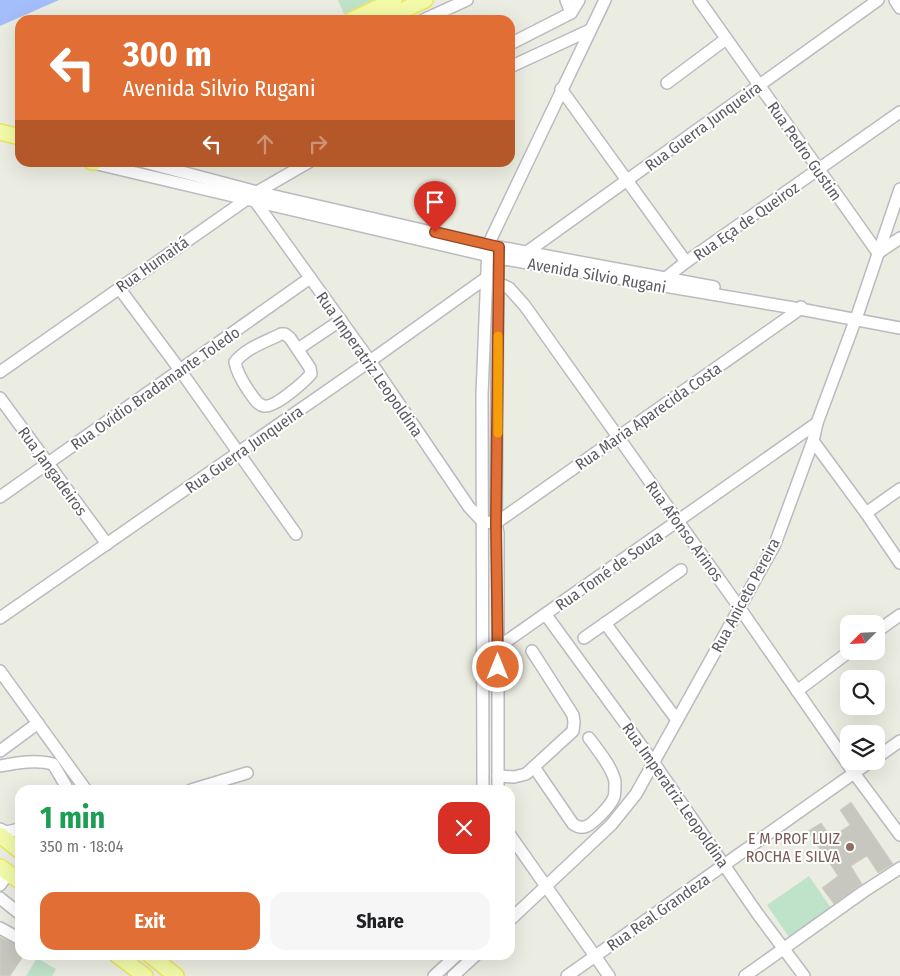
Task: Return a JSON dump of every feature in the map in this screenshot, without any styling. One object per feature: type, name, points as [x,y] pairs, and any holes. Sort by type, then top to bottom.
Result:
[{"type":"main road","points":[[362,15],[394,0]]},
{"type":"main road","points":[[393,15],[425,0]]},
{"type":"main road","points":[[0,132],[15,136]]},
{"type":"main road","points":[[0,141],[15,144]]},
{"type":"main road","points":[[0,835],[15,847]]},
{"type":"main road","points":[[124,960],[145,976]]},
{"type":"main road","points":[[130,965],[143,960]]},
{"type":"main road","points":[[155,960],[176,976]]},
{"type":"street","points":[[434,15],[467,0]]},
{"type":"street","points":[[566,0],[571,13]]},
{"type":"street","points":[[515,41],[571,13],[579,0]]},
{"type":"street","points":[[483,785],[482,404],[486,278],[493,251],[561,89],[605,0]]},
{"type":"street","name":"Rua Guerra Junqueira","points":[[527,252],[878,0]]},
{"type":"street","points":[[895,0],[900,8]]},
{"type":"street","name":"Rua Pedro Gustim","points":[[701,1],[878,253]]},
{"type":"street","points":[[515,65],[590,30]]},
{"type":"street","points":[[667,83],[726,39]]},
{"type":"street","points":[[561,89],[686,262]]},
{"type":"street","name":"Rua Eça de Queiroz","points":[[661,282],[686,262],[900,112]]},
{"type":"street","name":"Avenida Silvio Rugani","points":[[112,167],[253,197]]},
{"type":"street","name":"Avenida Silvio Rugani","points":[[160,167],[310,215],[493,251],[801,306],[900,328]]},
{"type":"street","name":"Rua Humaitá","points":[[0,372],[278,178],[299,167]]},
{"type":"street","name":"Rua Aniceto Pereira","points":[[515,915],[622,813],[636,794],[775,544],[813,441],[817,423],[900,189]]},
{"type":"street","name":"Rua Imperatriz Leopoldina","points":[[253,197],[370,361],[469,507],[483,522]]},
{"type":"street","points":[[878,253],[900,238]]},
{"type":"street","points":[[493,251],[498,283],[496,523],[498,785]]},
{"type":"street","name":"Avenida Silvio Rugani","points":[[493,251],[527,252],[661,282]]},
{"type":"street","name":"Rua Ovídio Bradamante Toledo","points":[[0,497],[310,278]]},
{"type":"street","name":"Rua Guerra Junqueira","points":[[0,618],[370,361],[486,278]]},
{"type":"street","name":"Rua Afonso Arinos","points":[[498,283],[509,288],[525,306],[739,607],[854,773],[900,835]]},
{"type":"street","points":[[119,288],[180,370],[296,534]]},
{"type":"street","name":"Rua Maria Aparecida Costa","points":[[496,523],[801,306]]},
{"type":"street","name":"Avenida Silvio Rugani","points":[[856,317],[900,321]]},
{"type":"street","points":[[298,349],[340,320]]},
{"type":"street","points":[[280,334],[285,334],[290,338],[298,349],[310,368],[311,374],[303,383],[269,406],[258,403],[237,371],[235,362],[240,356],[280,334]]},
{"type":"street","name":"Rua Jangadeiros","points":[[0,398],[107,544]]},
{"type":"street","name":"Rua Tomé de Souza","points":[[484,654],[498,649],[817,423]]},
{"type":"street","points":[[813,441],[900,563]]},
{"type":"street","points":[[866,513],[900,489]]},
{"type":"street","points":[[483,522],[496,523]]},
{"type":"street","points":[[584,638],[681,570]]},
{"type":"street","name":"Rua Imperatriz Leopoldina","points":[[546,615],[654,763],[783,949],[804,976]]},
{"type":"street","points":[[885,626],[900,615]]},
{"type":"street","points":[[605,623],[677,720]]},
{"type":"street","points":[[498,776],[514,778],[526,774],[573,731],[574,722],[572,715],[532,651]]},
{"type":"street","points":[[796,690],[840,658]]},
{"type":"street","points":[[0,671],[82,785]]},
{"type":"street","points":[[0,751],[38,723]]},
{"type":"street","points":[[534,767],[573,824],[584,828],[607,808],[614,797],[615,780],[606,762],[589,738]]},
{"type":"street","points":[[885,752],[900,741]]},
{"type":"street","points":[[0,766],[48,762],[53,764],[65,785]]},
{"type":"street","name":"Rua Real Grandeza","points":[[567,976],[858,770]]},
{"type":"street","points":[[208,785],[247,773]]},
{"type":"street","points":[[0,829],[6,832],[15,830]]},
{"type":"street","points":[[515,842],[609,976]]},
{"type":"street","points":[[745,976],[900,868]]},
{"type":"street","points":[[0,885],[6,871]]},
{"type":"street","points":[[0,898],[15,910]]},
{"type":"street","points":[[0,928],[15,936]]},
{"type":"street","points":[[434,976],[452,960]]},
{"type":"street","points":[[446,965],[454,975],[470,960]]},
{"type":"green space","points":[[338,0],[373,0],[344,14]]},
{"type":"green space","name":"E M PROF LUIZ ROCHA E SILVA","points":[[809,876],[831,908],[789,937],[767,905]]},
{"type":"green space","points":[[36,960],[40,960],[56,969],[52,976],[26,976]]},
{"type":"water","points":[[0,0],[59,0],[25,15],[15,15],[15,19],[0,26]]},
{"type":"building","name":"E M PROF LUIZ ROCHA E SILVA","points":[[851,802],[893,864],[878,873],[867,856],[851,866],[862,884],[834,904],[822,888],[838,876],[808,831],[821,823],[831,837],[850,825],[840,810]]},
{"type":"building","points":[[0,937],[15,944],[15,960],[21,960],[10,976],[0,976]]},
{"type":"slow traffic","points":[[498,336],[498,433]]},
{"type":"place","name":"E M PROF LUIZ ROCHA E SILVA","points":[[850,847]]},
{"type":"route","points":[[435,232],[499,247],[496,523],[498,533],[498,667]]}]
